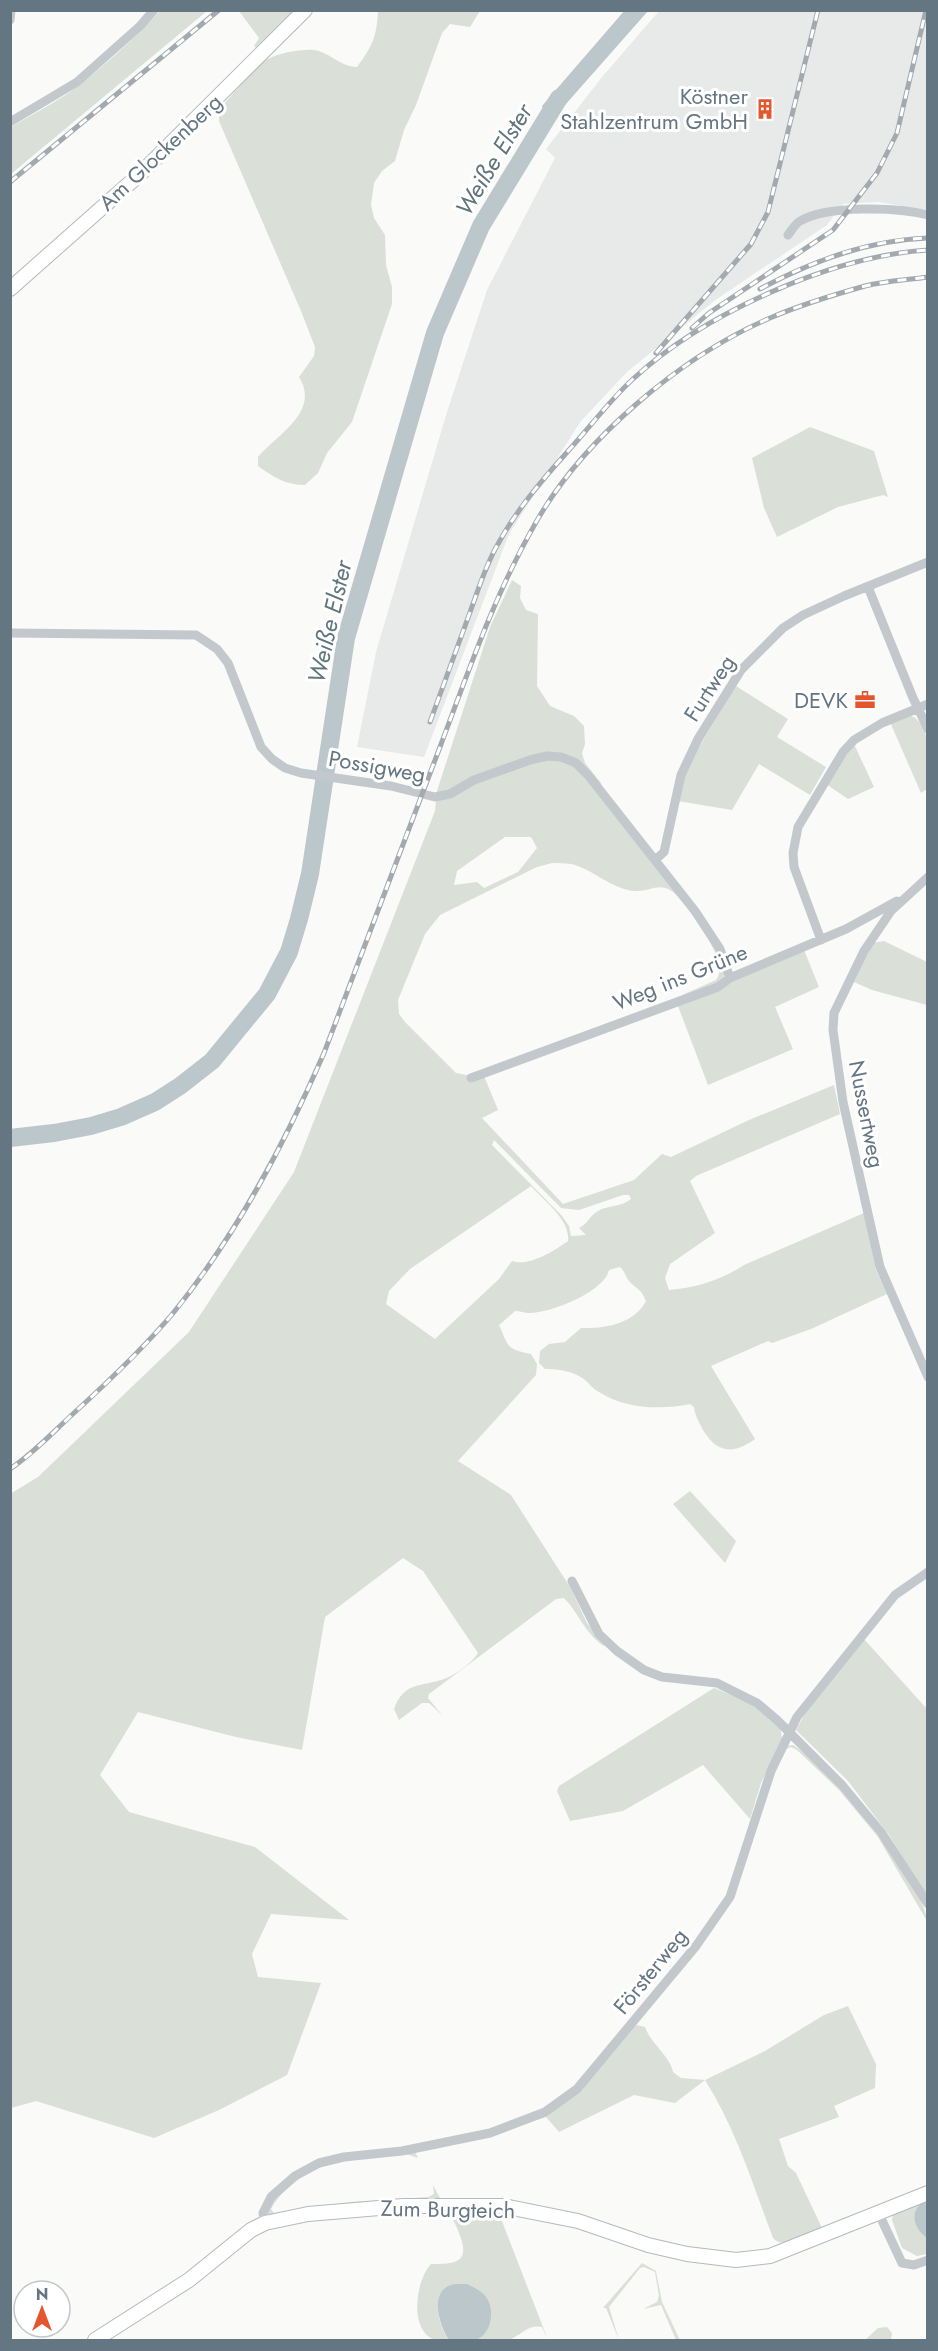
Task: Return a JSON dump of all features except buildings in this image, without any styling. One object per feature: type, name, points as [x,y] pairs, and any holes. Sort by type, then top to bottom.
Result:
[{"type":"street","points":[[10,20],[12,10]]},
{"type":"street","points":[[10,122],[77,82],[140,26],[154,10]]},
{"type":"street","name":"Am Glockenberg","points":[[10,289],[140,174],[305,10]]},
{"type":"street","points":[[788,235],[798,222],[804,219],[842,211],[874,209],[927,214]]},
{"type":"street","name":"Furtweg","points":[[655,860],[664,852],[681,775],[699,739],[741,669],[783,628],[803,615],[927,562]]},
{"type":"street","points":[[868,587],[923,705],[927,729]]},
{"type":"street","name":"Possigweg","points":[[10,633],[196,635],[218,649],[228,663],[261,747],[285,768],[301,773],[349,779],[435,796],[450,794],[474,780],[547,756],[561,757],[576,763],[588,775],[695,911],[720,949],[730,978]]},
{"type":"street","points":[[821,940],[794,867],[793,853],[798,827],[843,752],[854,740],[882,723],[923,705]]},
{"type":"street","name":"Nussertweg","points":[[927,877],[899,902],[864,951],[834,1013],[833,1030],[843,1102],[880,1267],[927,1377]]},
{"type":"street","name":"Weg ins Grüne","points":[[471,1078],[525,1056],[718,987],[730,978],[821,940],[855,924],[892,902],[899,902]]},
{"type":"street","name":"Försterweg","points":[[265,2223],[263,2213],[271,2197],[295,2176],[319,2163],[344,2157],[402,2151],[490,2133],[545,2112],[577,2089],[696,1946],[730,1897],[771,1771],[789,1732],[804,1709],[895,1595],[927,1572]]},
{"type":"street","points":[[572,1581],[599,1634],[626,1658],[644,1670],[662,1677],[717,1683],[757,1703],[789,1732],[842,1785],[881,1832],[927,1904]]},
{"type":"street","name":"Zum Burgteich","points":[[95,2340],[189,2280],[251,2230],[265,2223],[308,2214],[403,2206],[503,2206],[578,2221],[648,2245],[687,2254],[736,2260],[770,2256],[927,2193]]},
{"type":"street","points":[[878,2212],[902,2263],[914,2265],[927,2260]]},
{"type":"shaded area","points":[[625,10],[648,11],[558,113],[546,118],[542,106]]},
{"type":"shaded area","points":[[160,11],[207,11],[11,174],[11,127],[80,84],[116,54]]},
{"type":"shaded area","points":[[239,11],[297,11],[258,50],[254,46],[259,38]]},
{"type":"shaded area","points":[[378,11],[480,11],[470,27],[450,24],[442,33],[416,105],[404,130],[395,161],[382,171],[374,183],[371,205],[374,218],[385,235],[386,265],[392,287],[392,304],[352,422],[327,453],[318,473],[305,485],[292,484],[274,477],[258,466],[258,457],[294,422],[300,412],[304,401],[304,390],[299,377],[314,356],[315,347],[219,121],[219,110],[257,68],[268,59],[278,55],[314,50],[346,65],[357,67],[373,41]]},
{"type":"shaded area","points":[[659,11],[927,11],[927,210],[878,202],[843,204],[827,225],[714,301],[627,372],[581,421],[509,534],[424,757],[357,747],[376,652],[447,412],[487,290],[555,158],[546,149],[602,77]]},
{"type":"shaded area","points":[[810,427],[874,451],[888,497],[883,495],[838,507],[777,537],[764,508],[752,458]]},
{"type":"shaded area","points":[[512,580],[521,586],[520,598],[526,610],[538,614],[537,686],[550,706],[574,716],[584,726],[585,744],[582,753],[585,763],[601,783],[604,800],[694,915],[710,940],[721,961],[724,976],[714,985],[484,1076],[498,1110],[482,1118],[563,1204],[634,1180],[662,1154],[671,1157],[749,1120],[834,1085],[840,1114],[696,1176],[690,1181],[715,1233],[670,1264],[665,1278],[669,1290],[708,1282],[864,1213],[876,1270],[887,1294],[811,1329],[772,1343],[768,1341],[711,1366],[755,1439],[740,1448],[733,1449],[720,1447],[708,1438],[697,1419],[694,1407],[690,1404],[643,1407],[620,1402],[597,1391],[576,1374],[545,1369],[539,1363],[540,1351],[549,1344],[565,1342],[581,1328],[618,1324],[641,1309],[646,1301],[641,1291],[629,1281],[620,1267],[609,1270],[597,1286],[575,1300],[539,1312],[515,1311],[499,1325],[509,1346],[531,1354],[537,1364],[536,1375],[458,1461],[511,1495],[570,1587],[587,1623],[605,1644],[604,1646],[592,1636],[564,1598],[556,1599],[468,1664],[478,1653],[423,1571],[403,1558],[325,1617],[302,1750],[236,1737],[138,1712],[100,1775],[129,1812],[255,1847],[349,1920],[271,1914],[252,1954],[258,1977],[321,1983],[287,2075],[219,2110],[154,2138],[36,2101],[11,2108],[10,1494],[38,1477],[189,1332],[294,1172],[435,811],[437,791],[490,627]],"holes":[[[505,837],[531,837],[537,848],[518,872],[484,888],[477,882],[454,885],[457,871]],[[552,863],[571,864],[618,887],[635,891],[661,887],[677,895],[714,949],[720,968],[716,980],[680,996],[474,1073],[466,1075],[456,1073],[399,1014],[398,1000],[425,934],[440,915],[537,867]],[[494,1140],[561,1208],[579,1210],[623,1195],[629,1195],[631,1199],[598,1211],[579,1228],[586,1235],[571,1236],[569,1226],[562,1216],[492,1145]],[[531,1186],[561,1218],[568,1233],[568,1241],[533,1260],[512,1261],[499,1279],[435,1339],[386,1304],[389,1291],[410,1269]]]},
{"type":"shaded area","points":[[736,686],[788,719],[777,737],[826,767],[810,795],[759,764],[732,810],[678,801],[685,770]]},
{"type":"shaded area","points":[[910,715],[918,720],[923,728],[928,748],[927,789],[921,793],[890,722]]},
{"type":"shaded area","points":[[854,744],[874,787],[848,799],[826,784]]},
{"type":"shaded area","points":[[884,941],[927,962],[927,1005],[872,990],[854,982],[872,943]]},
{"type":"shaded area","points":[[804,950],[819,987],[775,1007],[793,1049],[708,1085],[678,1006]]},
{"type":"shaded area","points":[[690,1491],[736,1541],[725,1563],[673,1504]]},
{"type":"shaded area","points":[[863,1638],[927,1709],[927,1897],[889,1835],[848,1781],[796,1730],[808,1708]]},
{"type":"shaded area","points":[[466,1666],[429,1694],[428,1698],[442,1715],[429,1703],[422,1703],[399,1720],[394,1709],[398,1700],[408,1689],[444,1679]]},
{"type":"shaded area","points":[[714,1688],[755,1705],[780,1727],[782,1738],[761,1783],[750,1819],[703,1765],[623,1811],[570,1821],[557,1791],[559,1786]]},
{"type":"shaded area","points":[[793,1745],[827,1775],[849,1799],[893,1855],[922,1904],[927,1921],[878,1837],[839,1790],[797,1750],[791,1747],[786,1749],[786,1746]]},
{"type":"shaded area","points":[[848,2006],[876,2064],[875,2088],[834,2106],[839,2117],[779,2139],[788,2166],[796,2173],[822,2228],[790,2242],[778,2242],[773,2238],[735,2138],[705,2080],[765,2051],[824,2015]]},
{"type":"shaded area","points":[[636,2025],[645,2027],[673,2072],[681,2078],[705,2080],[675,2103],[634,2095],[559,2132],[546,2117],[490,2135],[415,2152],[418,2158],[406,2154],[330,2164],[298,2179],[271,2209],[274,2213],[350,2202],[428,2197],[434,2194],[433,2185],[441,2200],[338,2206],[275,2217],[267,2214],[274,2198],[287,2184],[326,2162],[423,2149],[472,2139],[544,2115],[569,2098]]},
{"type":"shaded area","points":[[927,2195],[927,2254],[917,2256],[902,2248],[892,2220],[893,2214]]},
{"type":"shaded area","points":[[927,2199],[927,2238],[918,2229],[915,2213],[921,2203]]},
{"type":"shaded area","points":[[498,2211],[548,2340],[542,2327],[537,2326],[507,2340],[497,2342],[471,2340],[480,2338],[451,2285],[441,2296],[438,2311],[439,2319],[449,2340],[435,2340],[426,2335],[421,2326],[417,2304],[422,2281],[431,2264],[454,2262],[462,2256],[459,2233],[447,2213]]},
{"type":"shaded area","points":[[642,2263],[656,2271],[662,2302],[680,2340],[676,2340],[661,2305],[643,2309],[657,2302],[659,2296],[655,2272],[644,2267],[640,2268],[609,2307],[619,2340],[606,2308],[603,2308]]},
{"type":"shaded area","points":[[467,2284],[486,2297],[491,2308],[491,2320],[483,2336],[478,2339],[449,2340],[439,2315],[438,2301],[443,2290],[448,2286]]},
{"type":"shaded area","points":[[887,2327],[892,2333],[891,2340],[865,2340],[878,2328]]},
{"type":"waterway","name":"Weiße Elster","points":[[10,1138],[91,1126],[121,1117],[155,1102],[212,1061],[267,994],[289,952],[299,919],[310,874],[346,638],[435,333],[481,226],[559,98]]},
{"type":"railway","points":[[10,182],[219,10]]},
{"type":"railway","points":[[656,353],[751,244],[768,212],[818,10]]},
{"type":"railway","points":[[692,328],[709,313],[833,230],[877,173],[897,133],[926,10]]},
{"type":"railway","points":[[760,289],[820,261],[841,254],[884,243],[928,238]]},
{"type":"railway","points":[[430,722],[485,570],[505,531],[540,483],[633,379],[695,332],[770,292],[810,276],[851,264],[890,255],[928,250]]},
{"type":"railway","points":[[10,1469],[36,1449],[101,1388],[163,1325],[218,1252],[258,1188],[293,1121],[324,1053],[495,606],[520,551],[555,493],[579,462],[637,404],[702,354],[736,334],[781,313],[841,293],[873,284],[928,277]]},
{"type":"place","name":"Köstner Stahlzentrum GmbH","points":[[765,109]]},
{"type":"place","name":"DEVK","points":[[865,700]]}]
